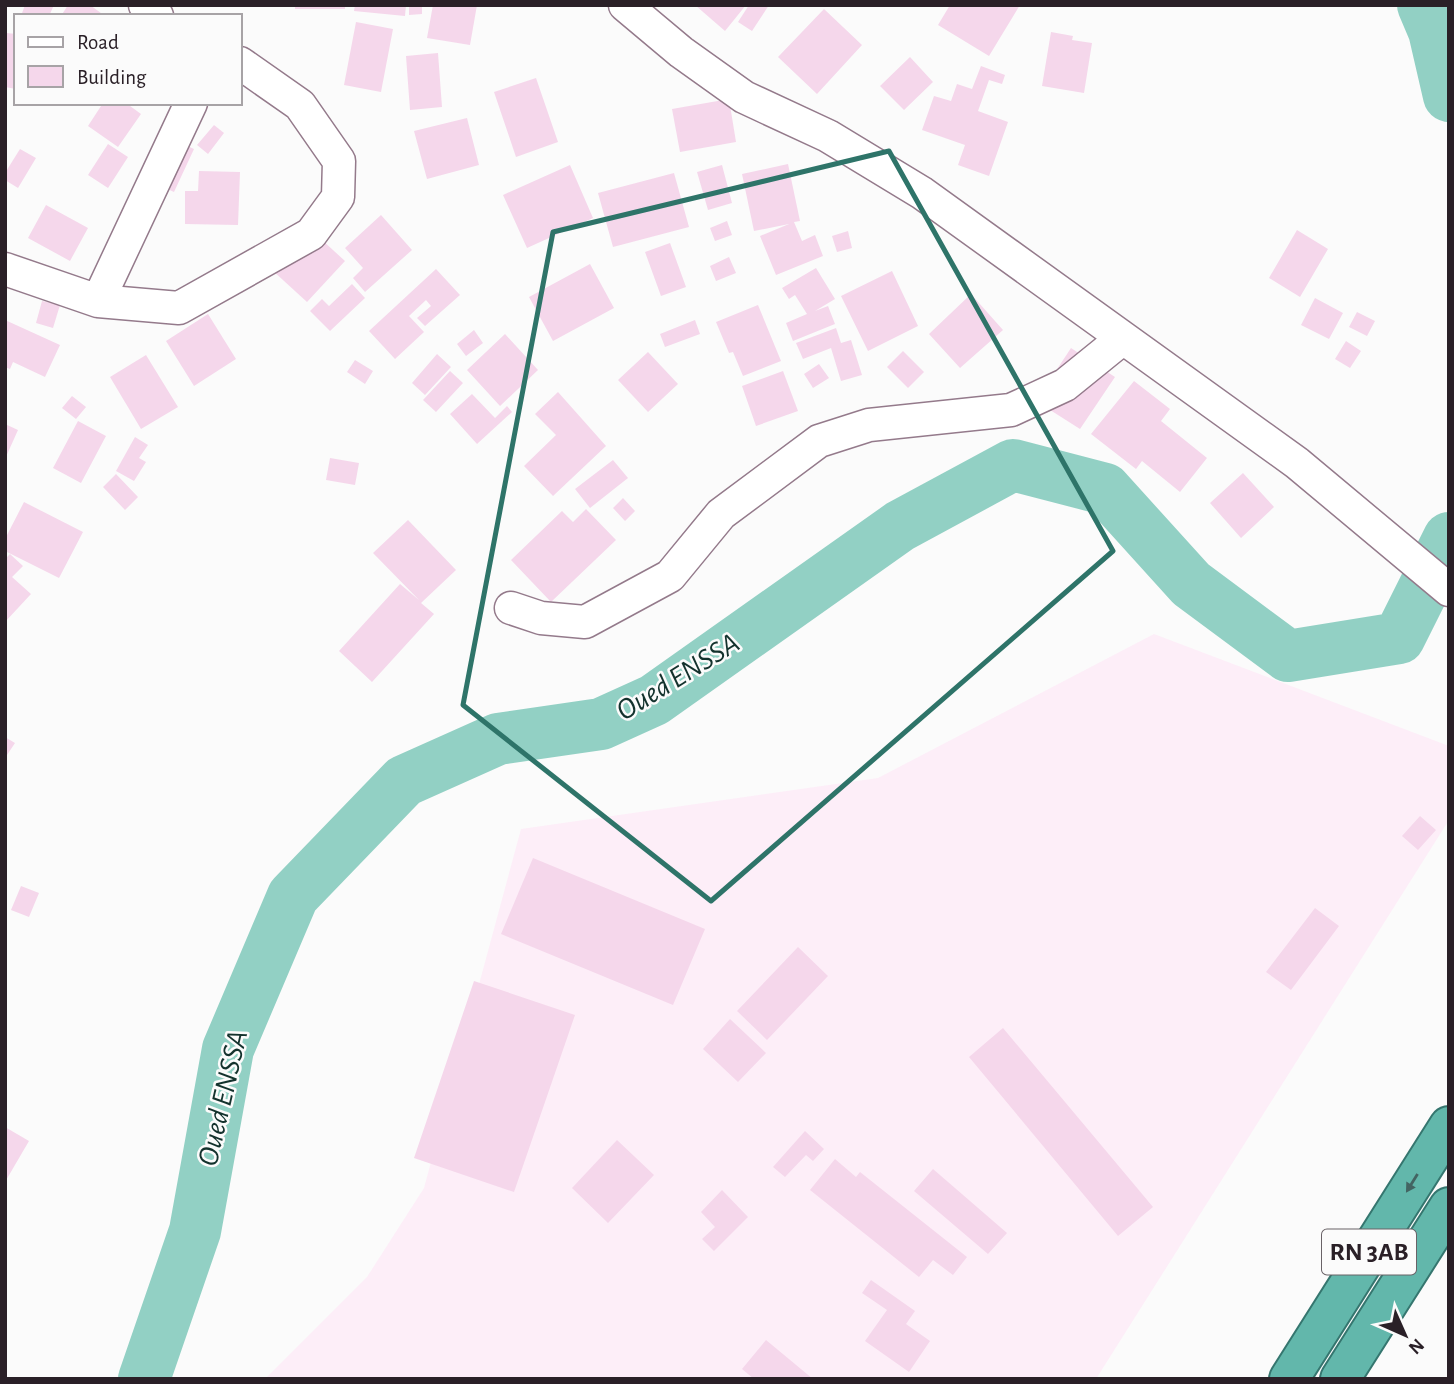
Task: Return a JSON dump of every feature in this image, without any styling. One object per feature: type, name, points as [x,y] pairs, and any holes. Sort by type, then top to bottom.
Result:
[{"type":"highway","name":"RN 3AB","points":[[1289,1379],[1449,1126]]},
{"type":"highway","name":"RN 3AB","points":[[1340,1379],[1442,1220]]},
{"type":"street","points":[[625,5],[681,52],[744,97],[828,136],[922,193],[1297,463],[1449,590]]},
{"type":"street","points":[[5,269],[98,300],[179,308],[311,234],[338,197],[339,161],[300,105],[242,64]]},
{"type":"street","points":[[98,300],[190,105]]},
{"type":"street","points":[[511,608],[541,618],[585,622],[670,576],[721,514],[819,441],[869,425],[1012,410],[1065,384],[1123,338]]},
{"type":"highlighted area","points":[[889,151],[1113,551],[711,901],[463,705],[553,232]]},
{"type":"shaded area","points":[[1154,634],[1449,746],[1449,820],[1096,1379],[265,1379],[367,1277],[424,1188],[521,829],[878,778]]},
{"type":"building","points":[[25,5],[54,5],[50,14],[22,14]]},
{"type":"building","points":[[68,5],[90,5],[102,14],[62,14]]},
{"type":"building","points":[[295,5],[345,5],[345,9],[295,9]]},
{"type":"building","points":[[355,5],[406,5],[405,16],[354,11]]},
{"type":"building","points":[[409,5],[422,5],[422,14],[409,15]]},
{"type":"building","points":[[433,5],[477,5],[470,45],[427,38]]},
{"type":"building","points":[[695,5],[746,5],[725,31]]},
{"type":"building","points":[[749,5],[769,5],[752,31],[738,22]]},
{"type":"building","points":[[950,5],[1020,5],[989,56],[938,25]]},
{"type":"building","points":[[824,9],[862,45],[817,94],[778,57]]},
{"type":"building","points":[[356,22],[393,29],[381,92],[344,85]]},
{"type":"building","points":[[1051,32],[1073,36],[1072,40],[1092,43],[1084,93],[1042,86]]},
{"type":"building","points":[[7,33],[14,34],[14,89],[5,87]]},
{"type":"building","points":[[438,53],[442,107],[410,110],[406,56]]},
{"type":"building","points":[[910,57],[933,82],[904,110],[880,86]]},
{"type":"building","points":[[981,66],[1005,75],[1002,84],[989,80],[978,111],[1008,122],[989,176],[958,165],[965,145],[922,130],[934,96],[951,101],[957,84],[972,89]]},
{"type":"building","points":[[536,78],[558,142],[516,157],[494,92]]},
{"type":"building","points":[[729,99],[736,142],[680,152],[672,109]]},
{"type":"building","points":[[102,105],[129,105],[141,114],[118,147],[88,126]]},
{"type":"building","points":[[467,118],[479,165],[427,179],[414,131]]},
{"type":"building","points":[[214,125],[224,133],[208,154],[197,145]]},
{"type":"building","points":[[161,134],[194,149],[174,192],[141,177]]},
{"type":"building","points":[[108,144],[128,157],[108,188],[88,175]]},
{"type":"building","points":[[20,149],[36,158],[18,188],[5,180],[5,173]]},
{"type":"building","points":[[788,164],[800,221],[794,222],[802,241],[815,235],[823,256],[776,275],[760,236],[789,224],[754,231],[742,174]]},
{"type":"building","points":[[570,165],[593,218],[527,248],[503,195]]},
{"type":"building","points":[[722,165],[732,203],[708,210],[697,172]]},
{"type":"building","points":[[199,171],[240,172],[238,225],[185,224],[185,191],[198,191]]},
{"type":"building","points":[[674,173],[689,227],[613,247],[598,193]]},
{"type":"building","points":[[46,205],[88,228],[70,261],[28,238]]},
{"type":"building","points":[[381,215],[412,250],[365,292],[353,278],[363,268],[345,248]]},
{"type":"building","points":[[727,221],[732,235],[715,241],[710,228]]},
{"type":"building","points":[[310,229],[345,261],[307,302],[272,270]]},
{"type":"building","points":[[1297,230],[1328,249],[1300,297],[1269,278]]},
{"type":"building","points":[[848,231],[852,248],[837,252],[832,236]]},
{"type":"building","points":[[670,243],[686,287],[661,296],[645,252]]},
{"type":"building","points":[[729,257],[736,273],[716,281],[710,266]]},
{"type":"building","points":[[590,264],[614,308],[553,341],[529,297]]},
{"type":"building","points":[[816,268],[835,299],[815,311],[828,306],[835,324],[793,341],[786,323],[807,314],[795,295],[789,299],[782,288]]},
{"type":"building","points":[[436,269],[460,295],[425,326],[417,318],[431,306],[426,300],[409,316],[424,332],[395,359],[369,331]]},
{"type":"building","points":[[892,271],[918,326],[868,351],[841,296]]},
{"type":"building","points":[[352,284],[365,298],[330,331],[310,311],[322,299],[329,306]]},
{"type":"building","points":[[971,294],[1003,330],[960,368],[929,334]]},
{"type":"building","points":[[1315,298],[1343,313],[1329,339],[1301,325]]},
{"type":"building","points":[[42,301],[60,305],[53,328],[36,323]]},
{"type":"building","points":[[758,305],[781,361],[743,376],[733,352],[729,353],[716,322]]},
{"type":"building","points":[[1357,312],[1375,321],[1367,336],[1349,327]]},
{"type":"building","points":[[208,314],[236,359],[194,386],[166,341]]},
{"type":"building","points":[[5,320],[60,345],[45,377],[13,362],[10,369],[5,367]]},
{"type":"building","points":[[695,320],[700,334],[665,347],[660,334]]},
{"type":"building","points":[[836,328],[841,343],[851,340],[862,375],[841,381],[831,348],[803,359],[796,343]]},
{"type":"building","points":[[474,330],[483,343],[466,356],[457,344]]},
{"type":"building","points":[[505,334],[538,370],[500,406],[467,370]]},
{"type":"building","points":[[1346,341],[1361,351],[1350,368],[1335,359]]},
{"type":"building","points":[[1071,348],[1115,377],[1080,429],[1036,401]]},
{"type":"building","points":[[903,351],[924,372],[908,388],[887,367]]},
{"type":"building","points":[[648,352],[678,384],[648,412],[618,380]]},
{"type":"building","points":[[437,354],[451,367],[425,395],[412,383]]},
{"type":"building","points":[[146,355],[178,407],[141,429],[110,377]]},
{"type":"building","points":[[355,360],[373,371],[365,384],[347,372]]},
{"type":"building","points":[[819,364],[829,378],[813,388],[804,374]]},
{"type":"building","points":[[450,371],[463,383],[436,412],[423,400]]},
{"type":"building","points":[[783,371],[798,411],[756,426],[742,386]]},
{"type":"building","points":[[1134,381],[1170,409],[1161,421],[1207,458],[1180,492],[1142,461],[1136,469],[1091,434]]},
{"type":"building","points":[[558,392],[606,446],[553,496],[524,466],[556,435],[535,414]]},
{"type":"building","points":[[472,394],[495,418],[507,406],[512,412],[477,444],[450,414]]},
{"type":"building","points":[[72,396],[86,407],[76,419],[62,408]]},
{"type":"building","points":[[78,421],[106,436],[81,483],[53,468]]},
{"type":"building","points":[[5,424],[18,430],[5,459]]},
{"type":"building","points":[[135,437],[148,445],[139,458],[146,462],[134,481],[116,471]]},
{"type":"building","points":[[330,458],[359,463],[355,485],[326,480]]},
{"type":"building","points":[[613,460],[628,478],[590,508],[575,489]]},
{"type":"building","points":[[1243,473],[1274,507],[1241,538],[1210,503]]},
{"type":"building","points":[[116,474],[138,497],[125,510],[103,487]]},
{"type":"building","points":[[623,498],[635,511],[625,521],[613,508]]},
{"type":"building","points":[[24,502],[83,532],[59,578],[5,551],[5,539]]},
{"type":"building","points":[[586,509],[616,540],[551,602],[511,560],[562,511],[573,522]]},
{"type":"building","points":[[408,520],[456,570],[421,603],[434,614],[372,682],[339,651],[400,584],[419,600],[373,553]]},
{"type":"building","points":[[10,554],[23,566],[12,577],[31,594],[5,622],[5,559]]},
{"type":"building","points":[[5,737],[15,743],[5,758]]},
{"type":"building","points":[[1420,816],[1436,830],[1418,850],[1402,836]]},
{"type":"building","points":[[533,858],[705,929],[673,1005],[501,934]]},
{"type":"building","points":[[21,886],[39,893],[29,917],[11,910]]},
{"type":"building","points":[[1315,908],[1339,926],[1291,990],[1266,972]]},
{"type":"building","points":[[798,947],[828,976],[767,1040],[737,1011]]},
{"type":"building","points":[[474,981],[575,1015],[514,1192],[414,1158]]},
{"type":"building","points":[[730,1019],[766,1053],[738,1082],[703,1049]]},
{"type":"building","points":[[1003,1028],[1153,1207],[1118,1236],[969,1057]]},
{"type":"building","points":[[5,1127],[29,1141],[5,1182]]},
{"type":"building","points":[[805,1131],[824,1149],[813,1161],[806,1155],[785,1177],[773,1167]]},
{"type":"building","points":[[617,1140],[654,1175],[608,1223],[572,1188]]},
{"type":"building","points":[[835,1159],[856,1177],[860,1172],[967,1257],[953,1275],[933,1260],[919,1277],[810,1190]]},
{"type":"building","points":[[933,1169],[1007,1233],[988,1254],[914,1191]]},
{"type":"building","points":[[722,1190],[748,1217],[714,1251],[702,1239],[715,1227],[701,1212]]},
{"type":"building","points":[[871,1280],[915,1311],[906,1324],[930,1341],[909,1372],[865,1341],[887,1310],[862,1293]]},
{"type":"building","points":[[766,1340],[813,1379],[754,1379],[742,1369]]},
{"type":"waterway","name":"Oued ENSSA","points":[[1423,5],[1434,31],[1449,96]]},
{"type":"waterway","name":"Oued ENSSA","points":[[144,1379],[195,1231],[228,1049],[293,896],[404,781],[498,739],[601,724],[654,700],[900,526],[1013,465],[1105,489],[1191,584],[1288,656],[1399,638],[1449,538]]}]
